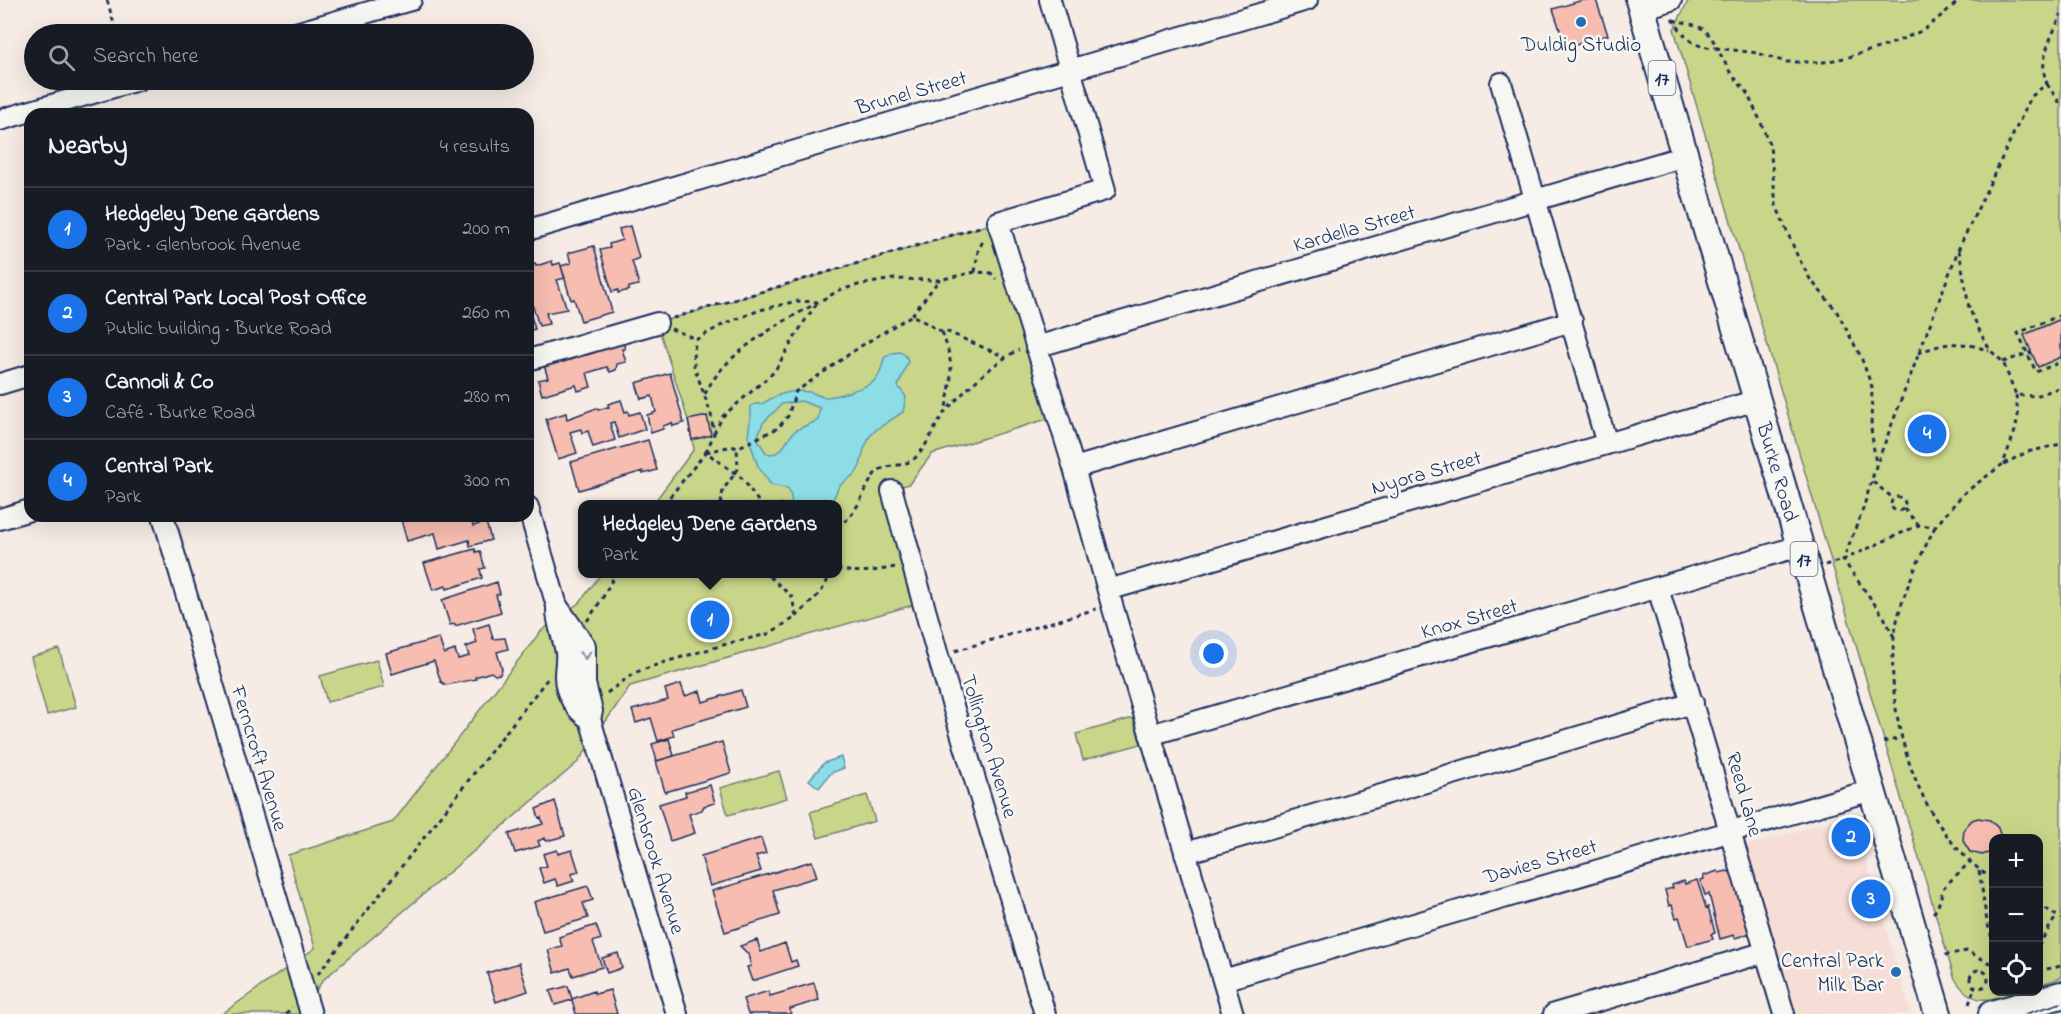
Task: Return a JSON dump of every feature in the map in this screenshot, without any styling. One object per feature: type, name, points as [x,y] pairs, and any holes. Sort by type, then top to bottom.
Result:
[{"type":"main road","name":"Burke Road","points":[[1640,5],[1938,1014]]},
{"type":"main road","points":[[1980,1009],[2061,995]]},
{"type":"street","points":[[327,24],[411,0]]},
{"type":"street","points":[[1050,0],[1105,190],[998,222],[1074,468],[1233,1014]]},
{"type":"street","name":"Brunel Street","points":[[534,228],[1307,0]]},
{"type":"street","points":[[1640,5],[1671,0]]},
{"type":"street","points":[[1500,83],[1607,444]]},
{"type":"street","points":[[41,108],[104,90]]},
{"type":"street","points":[[0,120],[24,113]]},
{"type":"street","name":"Kardella Street","points":[[1036,347],[1685,156]]},
{"type":"street","points":[[1074,468],[1572,321]]},
{"type":"street","points":[[534,358],[657,323]]},
{"type":"street","points":[[0,384],[24,377]]},
{"type":"street","name":"Nyora Street","points":[[1110,598],[1607,444],[1757,400]]},
{"type":"street","name":"Tollington Avenue","points":[[892,491],[1045,1014]]},
{"type":"street","points":[[0,519],[24,512]]},
{"type":"street","name":"Ferncroft Avenue","points":[[165,522],[311,1014]]},
{"type":"street","name":"Glenbrook Avenue","points":[[532,522],[557,606],[585,646],[585,684],[592,711],[590,719],[677,1014]]},
{"type":"street","name":"Knox Street","points":[[1150,735],[1800,546]]},
{"type":"street","name":"Reed Lane","points":[[1658,588],[1784,1014]]},
{"type":"street","points":[[1185,853],[1693,704]]},
{"type":"street","name":"Davies Street","points":[[1223,980],[1872,790]]},
{"type":"street","points":[[1554,1014],[1766,952]]},
{"type":"path","points":[[107,0],[114,24]]},
{"type":"path","points":[[1876,466],[1871,428],[1872,387],[1861,357],[1836,310],[1810,279],[1797,255],[1776,205],[1770,146],[1760,118],[1747,93],[1730,72],[1717,48],[1711,35],[1700,26],[1672,20],[1688,39],[1700,47],[1717,48],[1757,53],[1786,62],[1824,62],[1850,57],[1888,45],[1924,30],[1960,0]]},
{"type":"path","points":[[2061,15],[2047,50],[2042,73],[2061,105]]},
{"type":"path","points":[[1843,560],[1918,353],[1959,248],[2031,97],[2047,83]]},
{"type":"path","points":[[975,272],[981,243],[998,222]]},
{"type":"path","points":[[657,323],[998,222]]},
{"type":"path","points":[[1959,248],[1969,308],[1991,351],[2002,362],[2016,395],[2018,416],[2003,464]]},
{"type":"path","points":[[705,395],[713,379],[773,327],[840,290],[893,279],[939,280],[975,272],[991,273],[1002,286]]},
{"type":"path","points":[[706,453],[732,446],[737,448],[778,428],[788,416],[796,392],[869,340],[912,315],[939,280]]},
{"type":"path","points":[[714,434],[705,395],[693,360],[693,352],[698,339],[724,324],[760,310],[797,301],[818,302]]},
{"type":"path","points":[[667,500],[706,453],[723,416],[774,372],[818,302]]},
{"type":"path","points":[[912,315],[942,332],[948,332],[1005,357]]},
{"type":"path","points":[[2061,315],[2018,333],[2029,352],[2036,372],[2061,362]]},
{"type":"path","points":[[657,323],[698,339]]},
{"type":"path","points":[[942,332],[952,364],[945,412]]},
{"type":"path","points":[[1918,353],[1951,343],[1971,344],[1991,351]]},
{"type":"path","points":[[842,525],[852,514],[874,474],[882,468],[902,465],[916,456],[945,412],[982,376],[1005,357],[1023,349],[1036,347]]},
{"type":"path","points":[[2002,362],[2029,352]]},
{"type":"path","points":[[2016,395],[2036,396],[2061,387]]},
{"type":"path","points":[[1989,877],[1970,862],[1933,815],[1911,765],[1902,738],[1896,708],[1893,680],[1894,637],[1911,574],[1935,527],[1962,494],[2003,464],[2027,452],[2061,444]]},
{"type":"path","points":[[722,500],[723,490],[738,468],[737,448]]},
{"type":"path","points":[[706,453],[743,479],[757,500]]},
{"type":"path","points":[[1873,482],[1893,498],[1900,497],[1904,500],[1904,508],[1919,525]]},
{"type":"path","points":[[1893,498],[1890,505],[1893,509],[1900,511],[1904,508]]},
{"type":"path","points":[[1808,571],[1843,560],[1919,525],[1935,527]]},
{"type":"path","points":[[1843,560],[1884,617],[1894,637]]},
{"type":"path","points":[[842,570],[869,571],[912,562]]},
{"type":"path","points":[[586,623],[612,578]]},
{"type":"path","points":[[772,578],[792,597],[796,617]]},
{"type":"path","points":[[600,696],[634,673],[730,643],[768,634],[796,617],[821,592],[828,578]]},
{"type":"path","points":[[939,656],[1110,598]]},
{"type":"path","points":[[321,969],[551,674]]},
{"type":"path","points":[[1883,742],[1902,738]]},
{"type":"path","points":[[1933,913],[1937,909],[1944,887],[1970,862]]},
{"type":"path","points":[[1979,871],[1989,932]]},
{"type":"path","points":[[2043,907],[2061,919]]},
{"type":"path","points":[[2040,942],[2056,917]]},
{"type":"path","points":[[1946,955],[1967,951],[1989,962]]},
{"type":"path","points":[[1984,971],[1986,961]]},
{"type":"path","points":[[2043,970],[2061,966]]},
{"type":"path","points":[[1975,987],[1983,987],[1988,982],[1988,976],[1984,971],[1975,970],[1971,974],[1971,983],[1975,987],[1980,1009]]},
{"type":"shaded area","points":[[1853,815],[1911,1014],[1788,1014],[1739,848]]},
{"type":"green space","points":[[2061,0],[2061,978],[2043,984],[2043,834],[1989,834],[1989,996],[2004,996],[1989,999],[1974,997],[1960,987],[1954,977],[1674,29],[1688,1]]},
{"type":"green space","points":[[998,222],[1057,416],[932,454],[909,484],[881,492],[913,605],[630,686],[578,762],[323,980],[300,1014],[222,1014],[315,948],[288,855],[393,822],[541,631],[580,602],[598,578],[842,578],[842,500],[656,500],[694,449],[688,420],[657,323]]},
{"type":"green space","points":[[59,649],[76,707],[47,715],[31,657]]},
{"type":"green space","points":[[377,660],[384,687],[327,702],[320,676]]},
{"type":"green space","points":[[1133,718],[1141,744],[1083,760],[1076,734]]},
{"type":"green space","points":[[779,771],[787,798],[728,815],[720,788]]},
{"type":"green space","points":[[867,795],[875,821],[818,838],[810,812]]},
{"type":"water","points":[[900,352],[906,356],[908,362],[898,386],[906,397],[903,412],[870,436],[856,473],[839,486],[833,500],[791,500],[787,488],[771,485],[758,466],[748,436],[751,406],[791,392],[803,391],[828,397],[858,389],[875,380],[880,373],[884,358],[892,353]],"holes":[[[801,401],[820,408],[818,420],[795,431],[776,453],[766,453],[757,438],[763,423],[782,404]]]},
{"type":"water","points":[[841,757],[844,768],[831,773],[819,788],[809,780],[824,763]]},
{"type":"building","name":"Duldig Studio","points":[[1583,0],[1596,0],[1608,35],[1566,48],[1553,9]]},
{"type":"building","points":[[630,226],[639,258],[632,261],[639,285],[618,293],[618,290],[612,292],[600,250],[610,248],[609,244],[622,240],[619,229]]},
{"type":"building","points":[[594,246],[612,312],[581,321],[574,299],[571,300],[561,266],[571,263],[568,253]]},
{"type":"building","points":[[552,261],[553,265],[560,263],[565,278],[557,280],[567,309],[546,313],[549,324],[539,326],[534,310],[534,264],[536,266]]},
{"type":"building","points":[[2061,319],[2061,357],[2038,367],[2024,335]]},
{"type":"building","points":[[622,338],[625,349],[622,349],[626,362],[617,364],[616,370],[610,372],[607,367],[587,373],[591,387],[578,391],[576,385],[542,395],[538,380],[548,378],[543,362],[561,357],[563,362],[573,359],[572,356],[585,352],[586,355],[596,352],[594,346]]},
{"type":"building","points":[[670,373],[684,423],[673,426],[672,423],[651,433],[647,415],[656,412],[652,396],[641,399],[636,383]]},
{"type":"building","points":[[621,400],[625,412],[628,411],[629,415],[640,412],[645,429],[619,438],[614,422],[610,423],[615,440],[593,447],[588,431],[582,433],[581,429],[570,432],[577,453],[558,459],[546,419],[566,413],[567,419],[597,408],[598,410],[609,408],[608,404]]},
{"type":"building","points":[[707,416],[711,435],[692,440],[688,420]]},
{"type":"building","points":[[648,440],[657,470],[643,474],[643,471],[579,490],[571,462]]},
{"type":"building","points":[[402,522],[472,522],[473,526],[486,522],[491,540],[470,546],[469,540],[439,549],[435,533],[407,541]]},
{"type":"building","points":[[475,549],[476,552],[480,551],[485,568],[480,569],[482,578],[447,589],[446,586],[433,590],[424,563]]},
{"type":"building","points":[[497,582],[500,594],[496,595],[501,612],[455,626],[455,624],[450,625],[442,600]]},
{"type":"building","points":[[489,624],[493,639],[505,638],[508,649],[497,652],[502,669],[500,674],[495,675],[491,672],[475,677],[476,679],[446,685],[441,682],[434,661],[392,674],[386,653],[439,638],[444,654],[455,650],[458,659],[469,656],[466,647],[477,643],[473,629]]},
{"type":"building","points":[[681,684],[685,696],[700,691],[703,702],[741,690],[746,707],[672,729],[674,736],[658,741],[651,718],[636,723],[632,710],[668,700],[665,689]]},
{"type":"building","points":[[669,739],[674,756],[657,761],[652,744]]},
{"type":"building","points":[[722,742],[731,773],[665,792],[656,761]]},
{"type":"building","points":[[710,785],[715,803],[689,814],[695,833],[670,841],[659,804],[686,796],[685,792]]},
{"type":"building","points":[[555,801],[565,836],[546,841],[545,838],[538,841],[540,846],[515,853],[509,834],[543,824],[536,809]]},
{"type":"building","points":[[1978,818],[1990,820],[1998,828],[2000,834],[1989,834],[1989,853],[1982,855],[1970,852],[1963,841],[1964,829],[1972,820]]},
{"type":"building","points":[[761,838],[766,853],[756,856],[761,871],[710,886],[701,856]]},
{"type":"building","points":[[557,850],[558,854],[572,850],[579,872],[571,874],[574,881],[558,886],[555,879],[544,883],[539,868],[547,866],[543,854]]},
{"type":"building","points":[[812,861],[817,877],[773,890],[780,915],[725,932],[712,891]]},
{"type":"building","points":[[1718,871],[1719,873],[1727,871],[1733,873],[1751,933],[1735,938],[1734,935],[1720,939],[1709,894],[1705,895],[1700,880],[1704,879],[1703,876]]},
{"type":"building","points":[[1697,880],[1715,933],[1711,934],[1713,939],[1688,946],[1679,917],[1676,918],[1672,905],[1669,906],[1665,890],[1684,881],[1685,884]]},
{"type":"building","points":[[588,886],[593,900],[583,903],[588,918],[543,931],[534,902]]},
{"type":"building","points":[[596,925],[601,939],[593,942],[602,967],[573,976],[570,968],[555,973],[548,950],[562,946],[559,937]]},
{"type":"building","points":[[757,940],[761,952],[785,943],[791,962],[796,960],[798,966],[752,981],[747,967],[751,966],[748,954],[740,946]]},
{"type":"building","points":[[618,953],[622,968],[607,973],[602,958]]},
{"type":"building","points":[[519,963],[528,991],[496,1002],[487,973]]},
{"type":"building","points":[[814,983],[819,1000],[790,1009],[791,1014],[748,1014],[743,999],[769,991],[770,996]]},
{"type":"building","points":[[568,986],[572,999],[594,991],[595,994],[610,990],[617,1014],[576,1014],[572,1000],[555,1005],[550,991]]},
{"type":"tram line","points":[[2025,1014],[2061,1003]]},
{"type":"place","name":"Duldig Studio","points":[[1581,22]]},
{"type":"place","name":"Central Park","points":[[1927,434]]},
{"type":"place","name":"Hedgeley Dene Gardens","points":[[710,620]]},
{"type":"place","name":"Central Park Local Post Office","points":[[1851,837]]},
{"type":"place","name":"Cannoli & Co","points":[[1871,899]]},
{"type":"place","name":"Central Park Milk Bar","points":[[1896,972]]}]
